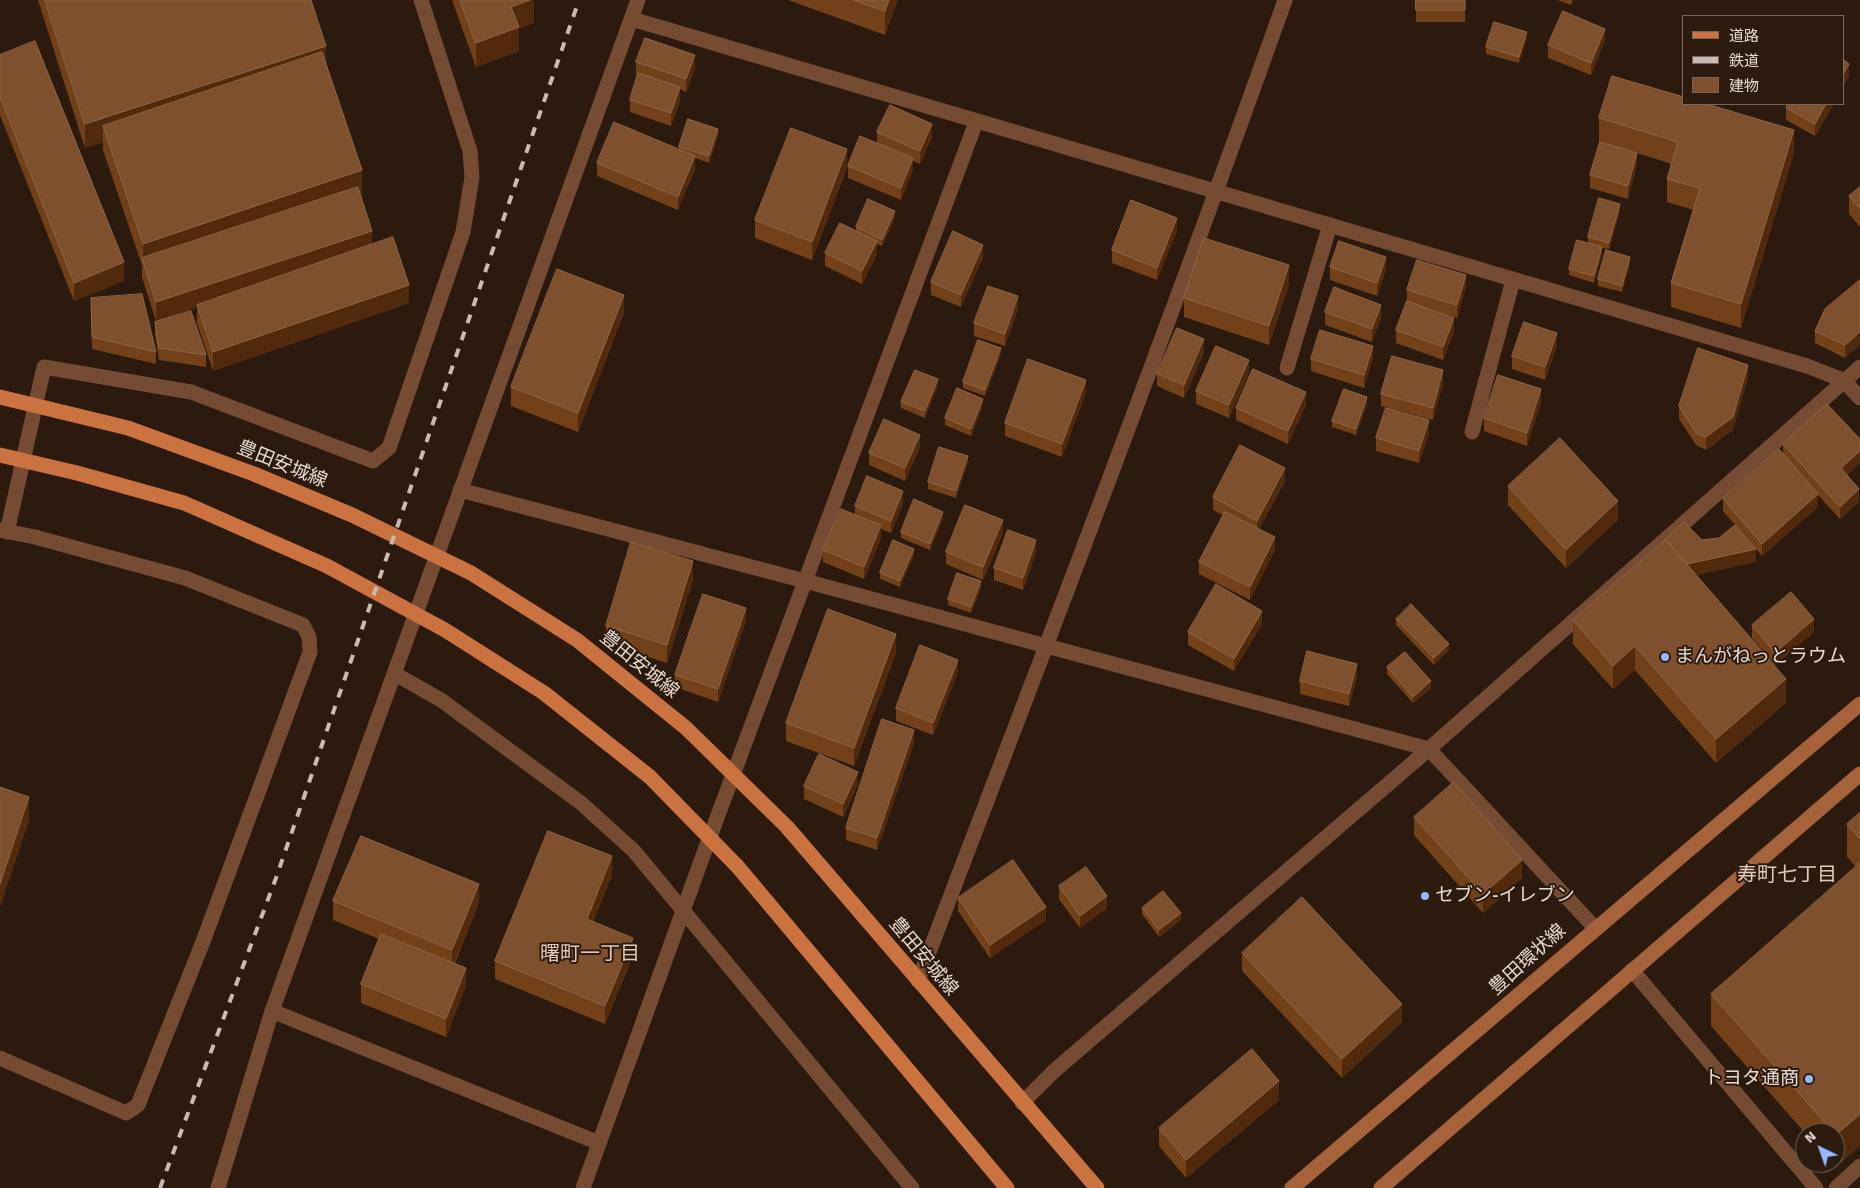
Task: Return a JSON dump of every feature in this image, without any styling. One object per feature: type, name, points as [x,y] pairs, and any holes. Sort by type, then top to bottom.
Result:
[{"type":"main road","name":"豊田安城線","points":[[0,397],[128,428],[254,474],[352,515],[470,573],[577,640],[686,728],[786,827],[1097,1188]]},
{"type":"main road","points":[[0,455],[77,473],[184,503],[327,566],[445,630],[544,693],[650,777],[738,867],[1007,1188]]},
{"type":"main road","name":"豊田環状線","points":[[1292,1188],[1860,704]]},
{"type":"main road","points":[[1381,1188],[1860,774]]},
{"type":"street","points":[[0,1058],[126,1113],[138,1105],[204,939],[310,652],[309,637],[302,626],[186,578],[35,537],[4,531],[44,367],[190,392],[373,460],[389,448],[463,232],[472,177],[470,151],[421,0]]},
{"type":"street","points":[[218,1188],[272,1011],[638,0]]},
{"type":"street","points":[[918,981],[1217,192],[1285,0]]},
{"type":"street","points":[[632,19],[1807,366],[1843,380],[1860,398]]},
{"type":"street","points":[[583,1188],[683,910],[976,122]]},
{"type":"street","points":[[1287,368],[1330,225]]},
{"type":"street","points":[[1472,432],[1513,280]]},
{"type":"street","points":[[1022,1103],[1054,1071],[1429,749],[1843,380],[1860,367]]},
{"type":"street","points":[[460,490],[1429,749],[1595,928]]},
{"type":"street","points":[[395,674],[441,700],[581,803],[634,851],[912,1188]]},
{"type":"street","points":[[1632,970],[1816,1188]]},
{"type":"street","points":[[272,1011],[599,1143]]},
{"type":"street","points":[[1836,1188],[1860,1166]]},
{"type":"building","points":[[45,0],[311,0],[326,46],[85,124]]},
{"type":"building","points":[[460,0],[530,0],[511,7],[519,27],[476,43]]},
{"type":"building","points":[[854,0],[889,0],[885,11]]},
{"type":"building","points":[[1416,0],[1465,0],[1465,10],[1416,10]]},
{"type":"building","points":[[1563,11],[1605,29],[1591,63],[1548,45]]},
{"type":"building","points":[[1494,22],[1527,32],[1519,57],[1486,47]]},
{"type":"building","points":[[645,38],[695,55],[686,79],[636,62]]},
{"type":"building","points":[[35,41],[124,262],[74,283],[0,97],[0,55]]},
{"type":"building","points":[[322,52],[362,170],[143,244],[103,126]]},
{"type":"building","points":[[1845,61],[1849,64],[1845,71]]},
{"type":"building","points":[[638,73],[680,87],[671,113],[630,100]]},
{"type":"building","points":[[1612,76],[1682,96],[1682,105],[1710,105],[1794,130],[1741,304],[1671,283],[1700,188],[1667,179],[1678,142],[1599,118]]},
{"type":"building","points":[[890,105],[932,124],[920,151],[877,132]]},
{"type":"building","points":[[1788,105],[1825,105],[1815,124],[1786,108]]},
{"type":"building","points":[[688,119],[718,129],[709,156],[679,147]]},
{"type":"building","points":[[614,122],[695,156],[678,197],[597,163]]},
{"type":"building","points":[[791,128],[847,149],[812,242],[755,220]]},
{"type":"building","points":[[860,136],[913,158],[901,188],[848,166]]},
{"type":"building","points":[[1600,142],[1637,153],[1628,186],[1590,175]]},
{"type":"building","points":[[358,187],[372,231],[156,302],[142,258]]},
{"type":"building","points":[[1860,187],[1860,209],[1849,196]]},
{"type":"building","points":[[1599,198],[1620,204],[1609,243],[1588,237]]},
{"type":"building","points":[[868,199],[895,211],[882,240],[856,227]]},
{"type":"building","points":[[1131,200],[1177,218],[1157,268],[1112,250]]},
{"type":"building","points":[[840,223],[877,241],[862,271],[825,253]]},
{"type":"building","points":[[953,231],[983,245],[961,295],[931,282]]},
{"type":"building","points":[[393,237],[409,285],[213,352],[197,305]]},
{"type":"building","points":[[1204,238],[1289,265],[1269,326],[1184,298]]},
{"type":"building","points":[[1577,240],[1602,247],[1594,276],[1569,269]]},
{"type":"building","points":[[1339,241],[1386,257],[1377,283],[1330,267]]},
{"type":"building","points":[[1606,250],[1630,257],[1622,286],[1598,279]]},
{"type":"building","points":[[1417,260],[1466,275],[1457,305],[1407,290]]},
{"type":"building","points":[[557,269],[624,295],[578,413],[511,387]]},
{"type":"building","points":[[1860,280],[1860,332],[1845,345],[1815,331],[1825,309]]},
{"type":"building","points":[[988,286],[1018,296],[1005,334],[974,323]]},
{"type":"building","points":[[1334,287],[1381,305],[1372,329],[1325,312]]},
{"type":"building","points":[[142,294],[156,352],[92,337],[91,298]]},
{"type":"building","points":[[1407,301],[1454,318],[1443,347],[1396,330]]},
{"type":"building","points":[[191,311],[206,355],[159,348],[155,322]]},
{"type":"building","points":[[1524,322],[1557,333],[1545,367],[1512,356]]},
{"type":"building","points":[[1177,328],[1204,339],[1184,385],[1157,374]]},
{"type":"building","points":[[1320,330],[1373,346],[1364,375],[1311,359]]},
{"type":"building","points":[[978,340],[1001,348],[985,390],[963,382]]},
{"type":"building","points":[[1216,346],[1249,360],[1229,405],[1196,391]]},
{"type":"building","points":[[1698,348],[1748,365],[1733,417],[1706,437],[1696,433],[1679,406]]},
{"type":"building","points":[[1392,356],[1443,370],[1433,408],[1381,394]]},
{"type":"building","points":[[1028,359],[1086,380],[1062,444],[1005,423]]},
{"type":"building","points":[[1253,369],[1306,392],[1288,431],[1236,408]]},
{"type":"building","points":[[915,370],[938,379],[925,411],[901,402]]},
{"type":"building","points":[[1498,375],[1541,389],[1527,433],[1484,418]]},
{"type":"building","points":[[957,388],[983,399],[971,429],[945,418]]},
{"type":"building","points":[[1344,389],[1367,397],[1356,429],[1332,421]]},
{"type":"building","points":[[1827,404],[1860,439],[1860,451],[1841,468],[1859,489],[1840,507],[1783,444]]},
{"type":"building","points":[[1386,408],[1429,420],[1419,451],[1376,438]]},
{"type":"building","points":[[884,419],[920,435],[905,468],[869,453]]},
{"type":"building","points":[[1560,438],[1618,501],[1566,550],[1508,486]]},
{"type":"building","points":[[1240,445],[1285,468],[1257,521],[1213,497]]},
{"type":"building","points":[[939,447],[968,456],[956,491],[928,482]]},
{"type":"building","points":[[1779,449],[1818,494],[1762,544],[1723,499]]},
{"type":"building","points":[[867,476],[903,491],[891,521],[855,506]]},
{"type":"building","points":[[914,499],[943,512],[930,544],[901,532]]},
{"type":"building","points":[[965,505],[1003,520],[983,567],[946,552]]},
{"type":"building","points":[[841,509],[881,525],[864,567],[823,550]]},
{"type":"building","points":[[1225,512],[1275,537],[1250,587],[1199,562]]},
{"type":"building","points":[[1684,522],[1702,540],[1719,538],[1735,525],[1756,549],[1687,564],[1666,540],[1663,542]]},
{"type":"building","points":[[1008,530],[1036,540],[1023,578],[994,568]]},
{"type":"building","points":[[893,540],[914,549],[900,581],[880,573]]},
{"type":"building","name":"まんがねっとラウム","points":[[1666,540],[1786,679],[1716,739],[1635,646],[1613,666],[1573,620]]},
{"type":"building","points":[[631,542],[693,561],[667,645],[606,626]]},
{"type":"building","points":[[957,573],[981,581],[971,607],[948,599]]},
{"type":"building","points":[[1216,584],[1262,611],[1234,659],[1188,632]]},
{"type":"building","points":[[1791,592],[1814,619],[1775,653],[1752,625]]},
{"type":"building","points":[[703,594],[746,608],[718,689],[675,675]]},
{"type":"building","points":[[1411,604],[1449,644],[1434,658],[1396,619]]},
{"type":"building","points":[[828,609],[896,634],[854,748],[786,723]]},
{"type":"building","points":[[920,645],[958,660],[933,723],[896,708]]},
{"type":"building","points":[[1307,651],[1357,664],[1349,694],[1300,681]]},
{"type":"building","points":[[1405,652],[1431,681],[1413,697],[1387,667]]},
{"type":"building","points":[[882,719],[914,730],[877,838],[846,828]]},
{"type":"building","points":[[819,754],[858,772],[843,804],[804,786]]},
{"type":"building","points":[[1454,782],[1522,860],[1483,894],[1414,817]]},
{"type":"building","points":[[0,787],[29,797],[0,884]]},
{"type":"building","points":[[1860,813],[1860,839],[1847,824]]},
{"type":"building","points":[[548,831],[612,856],[587,919],[633,938],[605,1006],[495,961]]},
{"type":"building","points":[[361,836],[479,884],[452,950],[333,901]]},
{"type":"building","points":[[1013,860],[1046,907],[990,945],[958,898]]},
{"type":"building","name":"トヨタ通商","points":[[1860,863],[1860,1114],[1845,1127],[1845,1123],[1825,1123],[1711,994]]},
{"type":"building","points":[[1086,867],[1107,896],[1080,916],[1059,886]]},
{"type":"building","points":[[1163,891],[1181,913],[1159,930],[1142,908]]},
{"type":"building","points":[[1302,897],[1402,1004],[1342,1059],[1242,953]]},
{"type":"building","points":[[381,934],[466,968],[446,1019],[361,984]]},
{"type":"building","points":[[1252,1049],[1279,1081],[1186,1160],[1159,1128]]},
{"type":"railway","points":[[160,1188],[276,878],[579,0]]},
{"type":"place","name":"まんがねっとラウム","points":[[1665,657]]},
{"type":"place","name":"セブン-イレブン","points":[[1425,896]]},
{"type":"place","name":"トヨタ通商","points":[[1809,1079]]},
{"type":"district","name":"寿町七丁目","points":[[1787,876]]},
{"type":"district","name":"曙町一丁目","points":[[590,955]]}]
